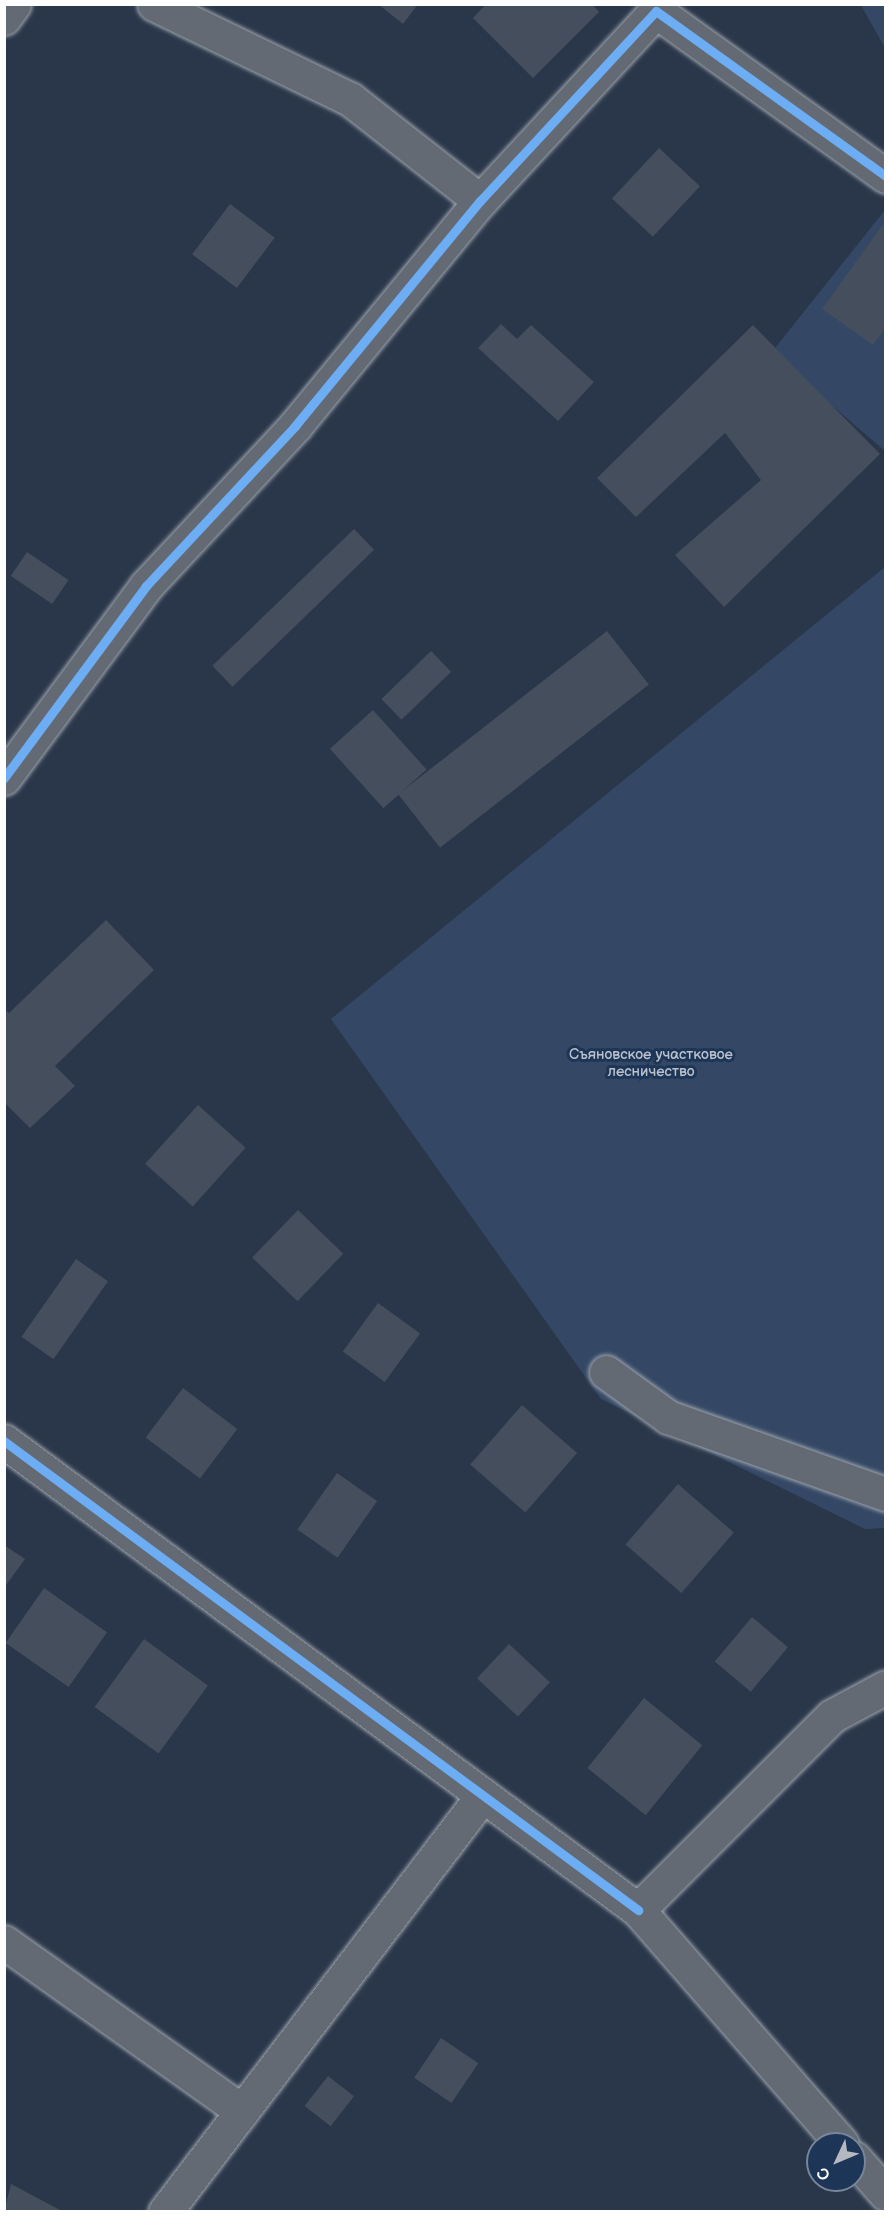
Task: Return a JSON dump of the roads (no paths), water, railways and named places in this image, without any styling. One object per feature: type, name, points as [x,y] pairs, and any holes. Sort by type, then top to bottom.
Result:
[{"type":"street","points":[[4,18],[14,4]]},
{"type":"street","points":[[154,4],[350,99],[480,201]]},
{"type":"street","points":[[4,778],[146,586],[295,426],[480,201],[652,8],[885,176]]},
{"type":"street","points":[[606,1372],[668,1417],[885,1494]]},
{"type":"street","points":[[4,1441],[638,1910],[832,2132]]},
{"type":"street","points":[[638,1910],[832,1716],[885,1687]]},
{"type":"street","points":[[165,2211],[483,1795]]},
{"type":"street","points":[[4,1942],[242,2111]]},
{"type":"street","points":[[866,2172],[885,2194]]},
{"type":"park label","name":"Съяновское участковое лесничество","points":[[651,1062]]}]
